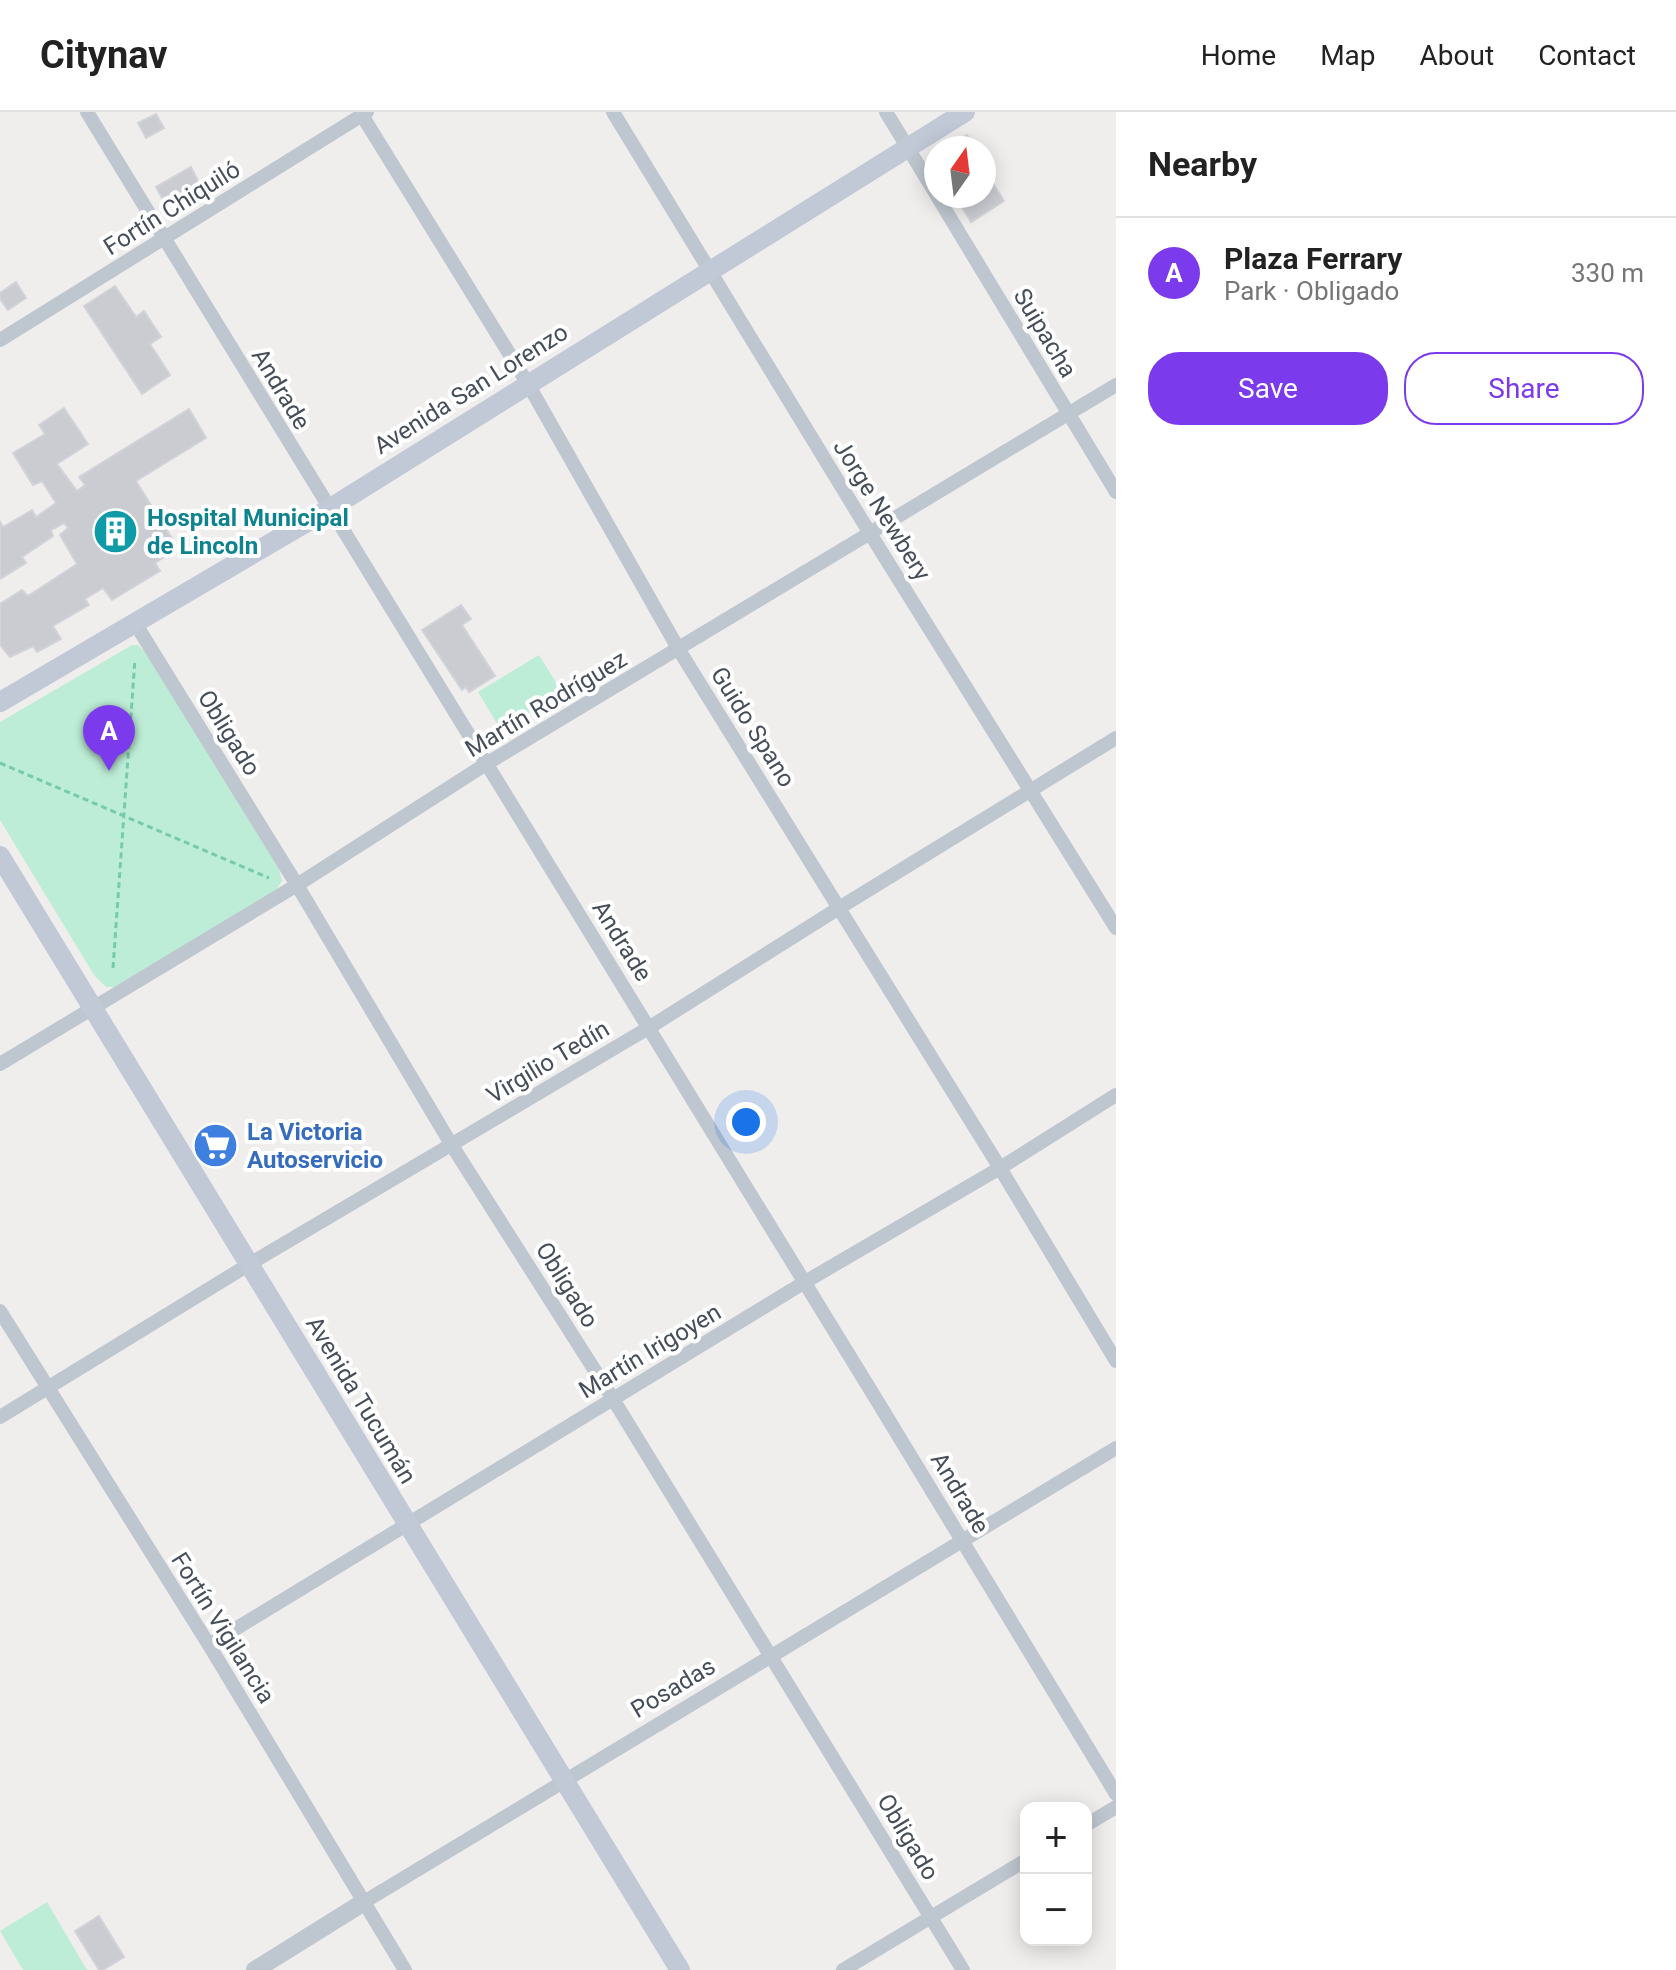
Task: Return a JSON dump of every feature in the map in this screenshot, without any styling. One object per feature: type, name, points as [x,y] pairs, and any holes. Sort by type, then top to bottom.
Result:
[{"type":"main road","name":"Avenida San Lorenzo","points":[[0,702],[329,509],[965,112]]},
{"type":"main road","name":"Avenida Tucumán","points":[[0,856],[680,1970]]},
{"type":"street","name":"Andrade","points":[[87,112],[650,1027],[1116,1794]]},
{"type":"street","name":"Jorge Newbery","points":[[613,112],[1116,928]]},
{"type":"street","name":"Suipacha","points":[[886,112],[924,173]]},
{"type":"street","name":"Fortín Chiquiló","points":[[0,340],[363,113]]},
{"type":"street","name":"Guido Spano","points":[[363,113],[528,384],[679,650],[1116,1361]]},
{"type":"street","name":"Suipacha","points":[[945,208],[1116,492]]},
{"type":"street","name":"Martín Rodríguez","points":[[0,1064],[297,885],[486,764],[1116,385]]},
{"type":"street","name":"Obligado","points":[[135,623],[297,885],[451,1144],[613,1399],[963,1970]]},
{"type":"street","name":"Virgilio Tedín","points":[[0,1417],[248,1265],[650,1027],[1116,738]]},
{"type":"street","name":"Martín Irigoyen","points":[[209,1645],[1116,1095]]},
{"type":"street","name":"Fortín Vigilancia","points":[[0,1311],[209,1645],[405,1970]]},
{"type":"street","name":"Posadas","points":[[255,1970],[1116,1448]]},
{"type":"street","points":[[1092,1821],[1116,1807]]},
{"type":"street","points":[[843,1970],[1020,1864]]},
{"type":"path","points":[[113,968],[135,659]]},
{"type":"path","points":[[0,763],[269,878]]},
{"type":"green space","points":[[132,645],[138,645],[147,654],[279,869],[282,881],[275,892],[114,987],[106,987],[94,975],[0,820],[0,722]]},
{"type":"green space","points":[[539,655],[562,692],[501,730],[478,692]]},
{"type":"green space","points":[[47,1902],[87,1970],[23,1970],[0,1931]]},
{"type":"building","points":[[156,114],[164,128],[146,138],[138,123]]},
{"type":"building","points":[[191,167],[200,185],[165,204],[156,187]]},
{"type":"building","points":[[996,188],[1004,201],[996,206]]},
{"type":"building","points":[[962,208],[993,208],[971,222]]},
{"type":"building","points":[[16,282],[26,298],[8,310],[0,299],[0,293]]},
{"type":"building","points":[[115,286],[136,317],[144,311],[161,337],[150,344],[170,375],[142,394],[84,306]]},
{"type":"building","name":"Hospital Municipal de Lincoln","points":[[64,408],[88,444],[57,464],[77,491],[85,485],[79,477],[189,409],[206,438],[136,481],[178,548],[155,563],[160,571],[112,600],[103,588],[85,599],[89,605],[53,626],[61,639],[37,652],[33,646],[10,657],[0,645],[0,604],[22,590],[28,596],[77,564],[60,535],[68,528],[64,523],[51,530],[53,536],[22,557],[26,563],[0,579],[0,522],[3,527],[32,510],[36,517],[56,503],[42,481],[33,485],[13,453],[45,434],[39,425]]},
{"type":"building","points":[[461,605],[471,619],[462,625],[495,676],[469,692],[466,687],[462,690],[422,630]]},
{"type":"building","points":[[99,1916],[124,1957],[103,1970],[99,1970],[75,1931]]},
{"type":"place","name":"Hospital Municipal de Lincoln","points":[[116,532]]},
{"type":"place","name":"Plaza Ferrary","points":[[109,771]]},
{"type":"place","name":"La Victoria Autoservicio","points":[[216,1146]]}]
